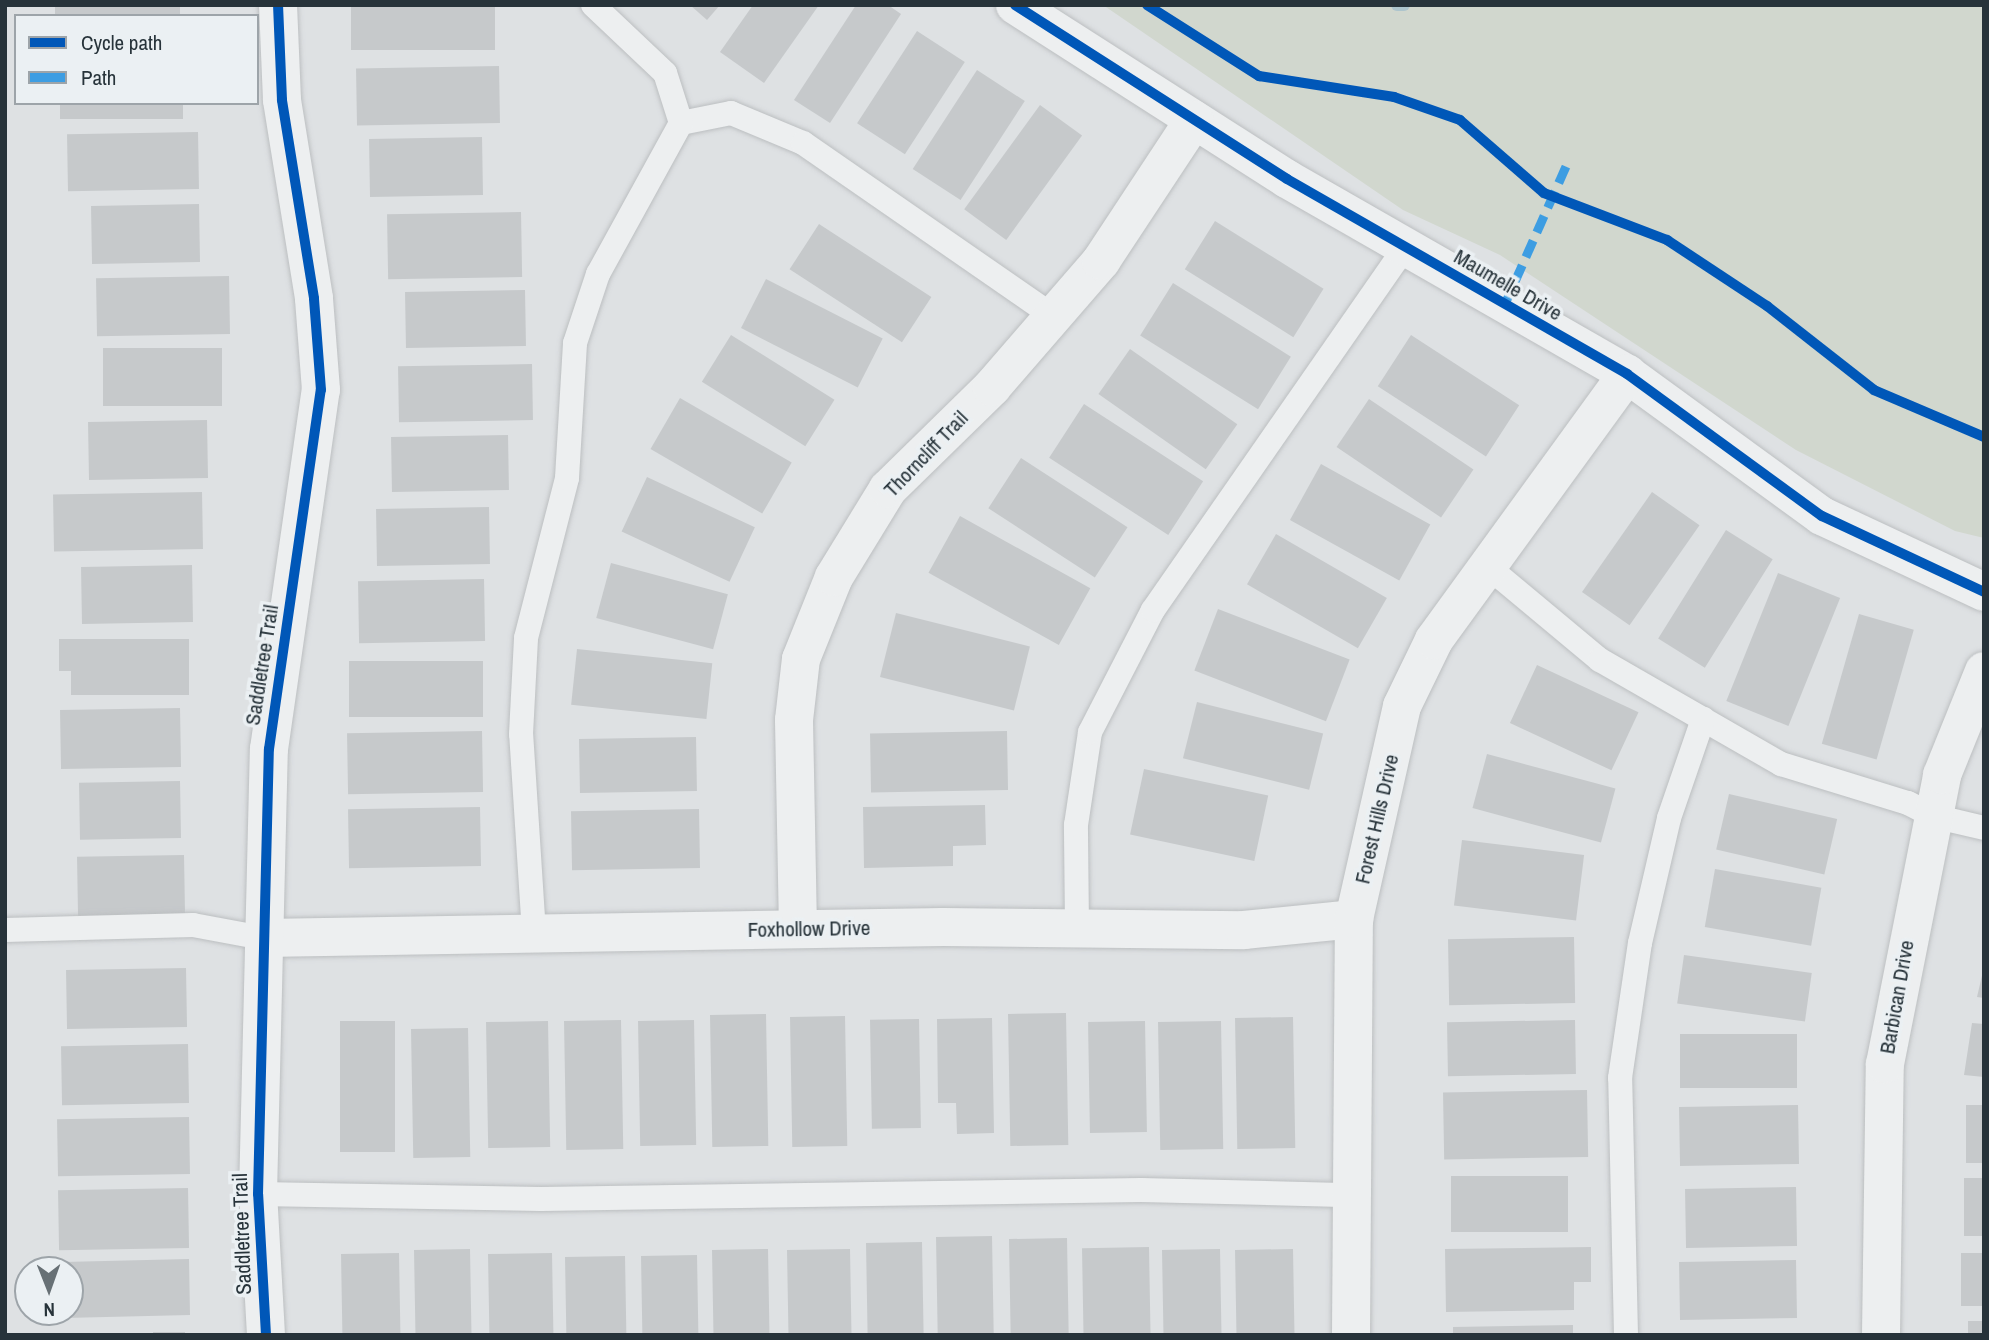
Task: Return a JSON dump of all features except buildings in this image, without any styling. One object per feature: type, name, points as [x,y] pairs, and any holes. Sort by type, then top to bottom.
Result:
[{"type":"street","name":"Saddletree Trail","points":[[265,1335],[258,1194],[269,749],[321,390],[314,298],[282,100],[278,5]]},
{"type":"street","name":"Maumelle Drive","points":[[1015,5],[1194,120],[1405,248],[1627,374],[1822,516],[1984,592]]},
{"type":"street","name":"Thorncliff Trail","points":[[798,929],[794,720],[801,659],[834,577],[888,489],[1054,317],[1101,261],[1194,120]]},
{"type":"street","name":"Forest Hills Drive","points":[[1351,1335],[1354,919],[1402,706],[1434,639],[1627,374]]},
{"type":"street","name":"Barbican Drive","points":[[1881,1335],[1885,1064],[1942,775],[1984,671]]},
{"type":"street","name":"Foxhollow Drive","points":[[263,938],[798,929],[1244,930],[1354,919]]},
{"type":"lane","points":[[534,933],[521,734],[526,638],[567,478],[575,343],[597,274],[681,124],[665,73],[593,5]]},
{"type":"lane","points":[[681,124],[732,113],[803,143],[1054,317]]},
{"type":"lane","points":[[1077,928],[1076,825],[1090,732],[1153,610],[1405,248]]},
{"type":"lane","points":[[1487,566],[1600,660],[1781,764],[1908,803],[1933,816],[1984,828]]},
{"type":"lane","points":[[1626,1335],[1620,1078],[1640,943],[1669,818],[1703,719]]},
{"type":"lane","points":[[5,930],[193,925],[263,938]]},
{"type":"lane","points":[[258,1194],[541,1199],[1141,1190],[1352,1195]]},
{"type":"shaded area","points":[[1103,5],[1984,5],[1984,538],[1955,531],[1796,450],[1500,255],[1403,210]]},
{"type":"waterway","points":[[1397,5],[1404,5]]},
{"type":"marked path","points":[[1504,306],[1567,164]]},
{"type":"cycle path","points":[[266,1335],[258,1194],[269,749],[321,390],[314,298],[282,100],[278,5]]},
{"type":"cycle path","points":[[1015,5],[1287,179],[1627,374],[1822,516],[1984,592]]},
{"type":"cycle path","points":[[1147,5],[1259,76],[1394,97],[1460,120],[1544,193],[1667,240],[1767,306],[1874,390],[1984,437]]}]
